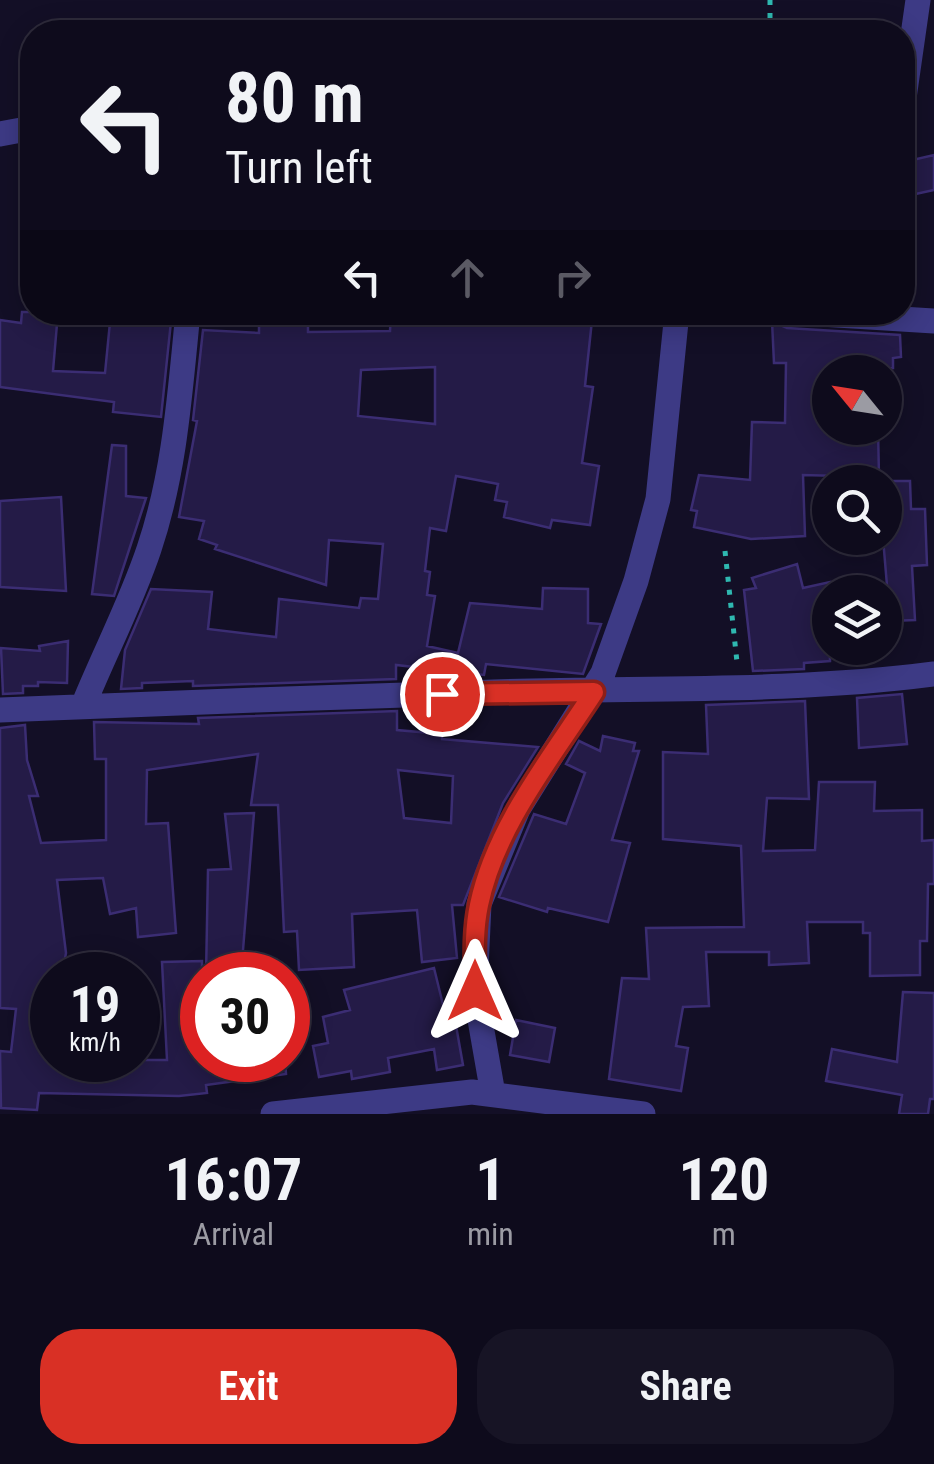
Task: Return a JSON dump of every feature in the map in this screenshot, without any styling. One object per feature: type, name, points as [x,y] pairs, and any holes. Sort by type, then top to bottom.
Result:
[{"type":"street","points":[[83,706],[153,535],[176,436],[187,325]]},
{"type":"street","points":[[492,1094],[475,991],[479,904],[518,809],[594,692],[632,594],[658,499],[675,325]]},
{"type":"street","points":[[0,710],[277,696],[370,699],[594,692],[934,674]]},
{"type":"street","points":[[272,1114],[409,1096],[492,1094],[642,1114]]},
{"type":"path","points":[[725,551],[740,685]]},
{"type":"building","points":[[934,155],[934,190],[915,194],[915,159]]},
{"type":"building","points":[[0,320],[20,325],[57,325],[53,371],[105,373],[110,325],[171,325],[161,417],[113,412],[114,402],[0,387]]},
{"type":"building","points":[[259,325],[308,325],[308,332],[390,331],[390,325],[591,325],[585,386],[593,387],[582,463],[599,466],[590,525],[552,520],[550,528],[504,517],[507,502],[495,500],[498,484],[456,476],[446,531],[430,528],[425,571],[430,572],[427,595],[435,596],[427,646],[458,653],[470,603],[542,609],[543,588],[588,589],[588,623],[601,624],[583,674],[486,664],[484,675],[396,665],[396,679],[193,686],[193,681],[142,683],[142,688],[121,689],[125,650],[151,589],[212,592],[208,629],[276,637],[279,599],[359,608],[361,598],[378,599],[383,544],[329,540],[326,585],[215,549],[217,545],[199,539],[204,521],[179,517],[197,421],[193,420],[203,330],[259,333]],"holes":[[[435,367],[435,424],[358,416],[361,370]]]},
{"type":"building","points":[[772,325],[900,335],[901,355],[812,355],[812,445],[878,445],[879,465],[812,465],[812,475],[803,475],[805,536],[751,539],[694,527],[697,511],[691,510],[699,475],[750,480],[752,422],[785,423],[786,363],[774,363]]},
{"type":"building","points":[[112,445],[126,446],[126,496],[146,498],[114,596],[92,594]]},
{"type":"building","points":[[902,481],[910,481],[911,509],[925,509],[927,565],[912,566],[915,620],[902,621],[902,575],[886,575],[884,555],[902,555]]},
{"type":"building","points":[[61,497],[66,591],[0,587],[0,501]]},
{"type":"building","points":[[797,564],[803,588],[812,586],[812,662],[804,663],[804,669],[753,671],[744,590],[756,588],[752,578]]},
{"type":"building","points":[[68,641],[67,683],[38,682],[38,686],[23,686],[23,693],[3,694],[1,648],[40,651],[39,646]]},
{"type":"building","points":[[902,694],[907,744],[859,748],[857,698]]},
{"type":"building","points":[[805,701],[809,799],[767,798],[763,851],[815,850],[819,782],[875,782],[874,811],[922,810],[922,841],[934,840],[934,884],[928,884],[927,941],[920,941],[920,975],[870,976],[870,933],[863,933],[863,922],[807,922],[809,963],[769,965],[769,952],[706,952],[709,1006],[683,1007],[676,1046],[688,1048],[681,1091],[609,1079],[622,978],[649,979],[646,928],[744,927],[741,846],[663,839],[663,752],[708,754],[706,705]]},
{"type":"building","points":[[397,711],[397,730],[442,734],[442,739],[538,747],[503,803],[463,905],[452,905],[457,958],[422,962],[417,910],[352,914],[354,967],[310,969],[310,952],[298,952],[297,931],[284,932],[278,805],[251,805],[258,754],[147,770],[146,824],[168,823],[176,933],[138,937],[136,908],[110,914],[103,878],[57,880],[66,952],[30,952],[30,1082],[160,1082],[160,1060],[167,1060],[162,962],[180,962],[180,1082],[228,1082],[206,1085],[207,1093],[179,1096],[39,1093],[37,1110],[1,1108],[0,1051],[11,1052],[16,1009],[0,1008],[0,728],[25,725],[27,760],[38,796],[29,796],[41,843],[106,840],[106,759],[95,759],[94,722],[199,724],[198,718]],"holes":[[[398,770],[453,776],[451,823],[404,818]]]},
{"type":"building","points":[[603,736],[635,743],[633,751],[639,751],[612,840],[630,843],[608,922],[548,908],[547,912],[499,897],[534,814],[566,824],[585,773],[566,764],[579,741],[600,751]]},
{"type":"building","points":[[254,813],[243,952],[206,952],[208,870],[231,869],[225,814]]},
{"type":"building","points":[[434,968],[447,1021],[455,1020],[463,1065],[437,1070],[434,1049],[388,1058],[390,1072],[352,1079],[351,1071],[319,1077],[313,1046],[328,1043],[323,1017],[350,1010],[344,990]]},
{"type":"building","points":[[903,992],[934,993],[934,1099],[930,1099],[928,1114],[899,1114],[902,1095],[826,1081],[832,1049],[897,1062]]},
{"type":"building","points":[[516,1020],[555,1028],[549,1062],[510,1055]]},
{"type":"route","points":[[442,694],[594,692],[518,809],[492,866],[479,904],[475,991]]}]
